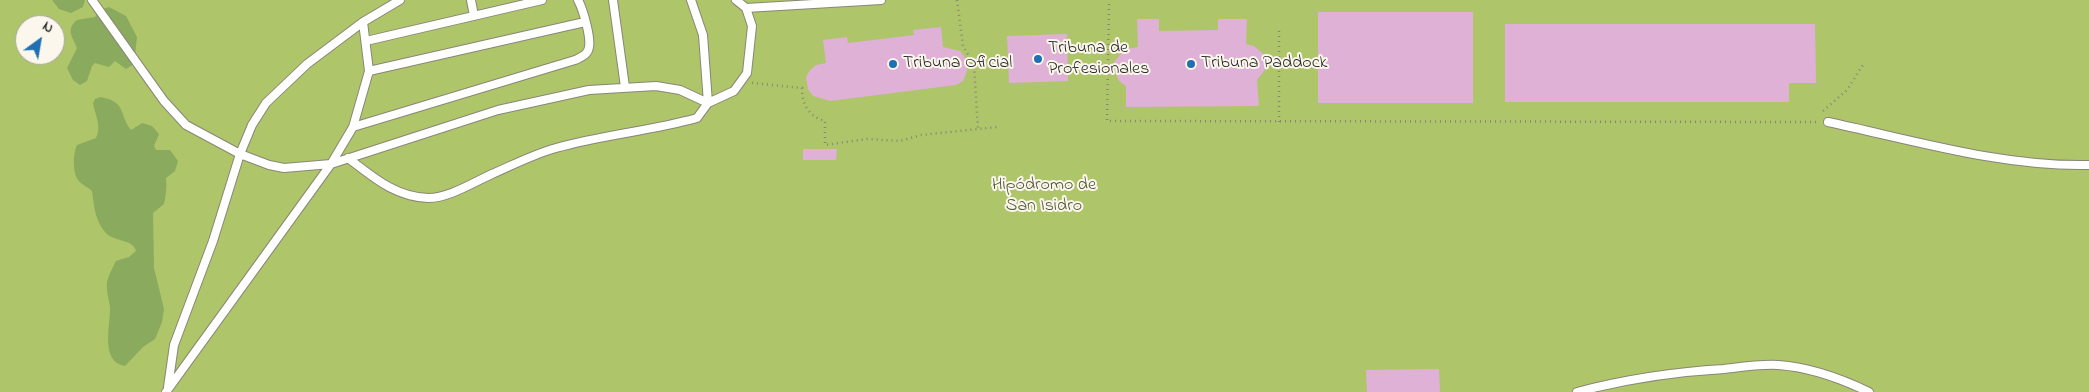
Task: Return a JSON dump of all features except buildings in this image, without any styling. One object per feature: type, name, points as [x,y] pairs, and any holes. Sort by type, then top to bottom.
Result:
[{"type":"lane","points":[[92,0],[164,101],[186,125],[240,154],[284,168],[331,164],[498,110],[589,90],[656,86],[680,90],[708,103]]},
{"type":"lane","points":[[167,389],[174,345],[213,241],[240,154],[252,125],[266,103],[307,64],[363,22],[400,0]]},
{"type":"lane","points":[[471,0],[474,16]]},
{"type":"lane","points":[[366,41],[542,0]]},
{"type":"lane","points":[[353,127],[575,60],[585,55],[589,47],[585,22],[578,0]]},
{"type":"lane","points":[[613,0],[625,87]]},
{"type":"lane","points":[[691,0],[703,35],[708,103]]},
{"type":"lane","points":[[348,158],[382,184],[397,192],[430,198],[450,193],[554,148],[594,139],[657,129],[698,118],[708,103],[734,91],[747,73],[752,26],[746,8],[736,0]]},
{"type":"lane","points":[[746,8],[881,0]]},
{"type":"lane","points":[[167,389],[194,356],[331,164],[353,127],[369,71],[363,22]]},
{"type":"lane","points":[[369,71],[585,22]]},
{"type":"lane","points":[[1828,122],[1972,153],[2031,162],[2089,165]]},
{"type":"lane","points":[[1577,392],[1618,381],[1664,373],[1777,365],[1803,369],[1855,385],[1869,392]]},
{"type":"path","points":[[957,0],[963,46],[974,65],[978,129]]},
{"type":"path","points":[[1109,4],[1106,122],[1821,122],[1822,111],[1828,110],[1847,90],[1864,63]]},
{"type":"path","points":[[1279,27],[1279,122]]},
{"type":"path","points":[[742,82],[802,88],[802,99],[808,110],[825,120],[825,145],[868,139],[900,141],[921,135],[997,127]]},
{"type":"green space","name":"Hipódromo de San Isidro","points":[[0,0],[2089,0],[2089,392],[0,392]]},
{"type":"green space","points":[[52,0],[85,0],[83,7],[71,13],[59,9]]},
{"type":"green space","points":[[109,7],[126,16],[137,37],[134,64],[126,69],[115,61],[109,67],[95,63],[92,66],[87,81],[80,85],[73,80],[67,68],[77,48],[71,34],[71,27],[77,20],[95,17],[100,10]]},
{"type":"green space","points":[[100,97],[109,99],[119,106],[131,130],[142,123],[152,126],[159,134],[154,146],[156,150],[170,150],[178,161],[175,171],[166,178],[164,204],[153,213],[154,268],[164,309],[162,322],[155,339],[143,347],[125,366],[117,363],[109,350],[110,307],[107,283],[116,261],[129,257],[136,251],[131,244],[113,238],[105,232],[97,218],[92,191],[79,181],[74,168],[77,145],[96,138],[98,134],[93,103],[95,99]]},
{"type":"place","name":"Tribuna de Profesionales","points":[[1038,59]]},
{"type":"place","name":"Tribuna Oficial","points":[[893,64]]},
{"type":"place","name":"Tribuna Paddock","points":[[1191,64]]}]
